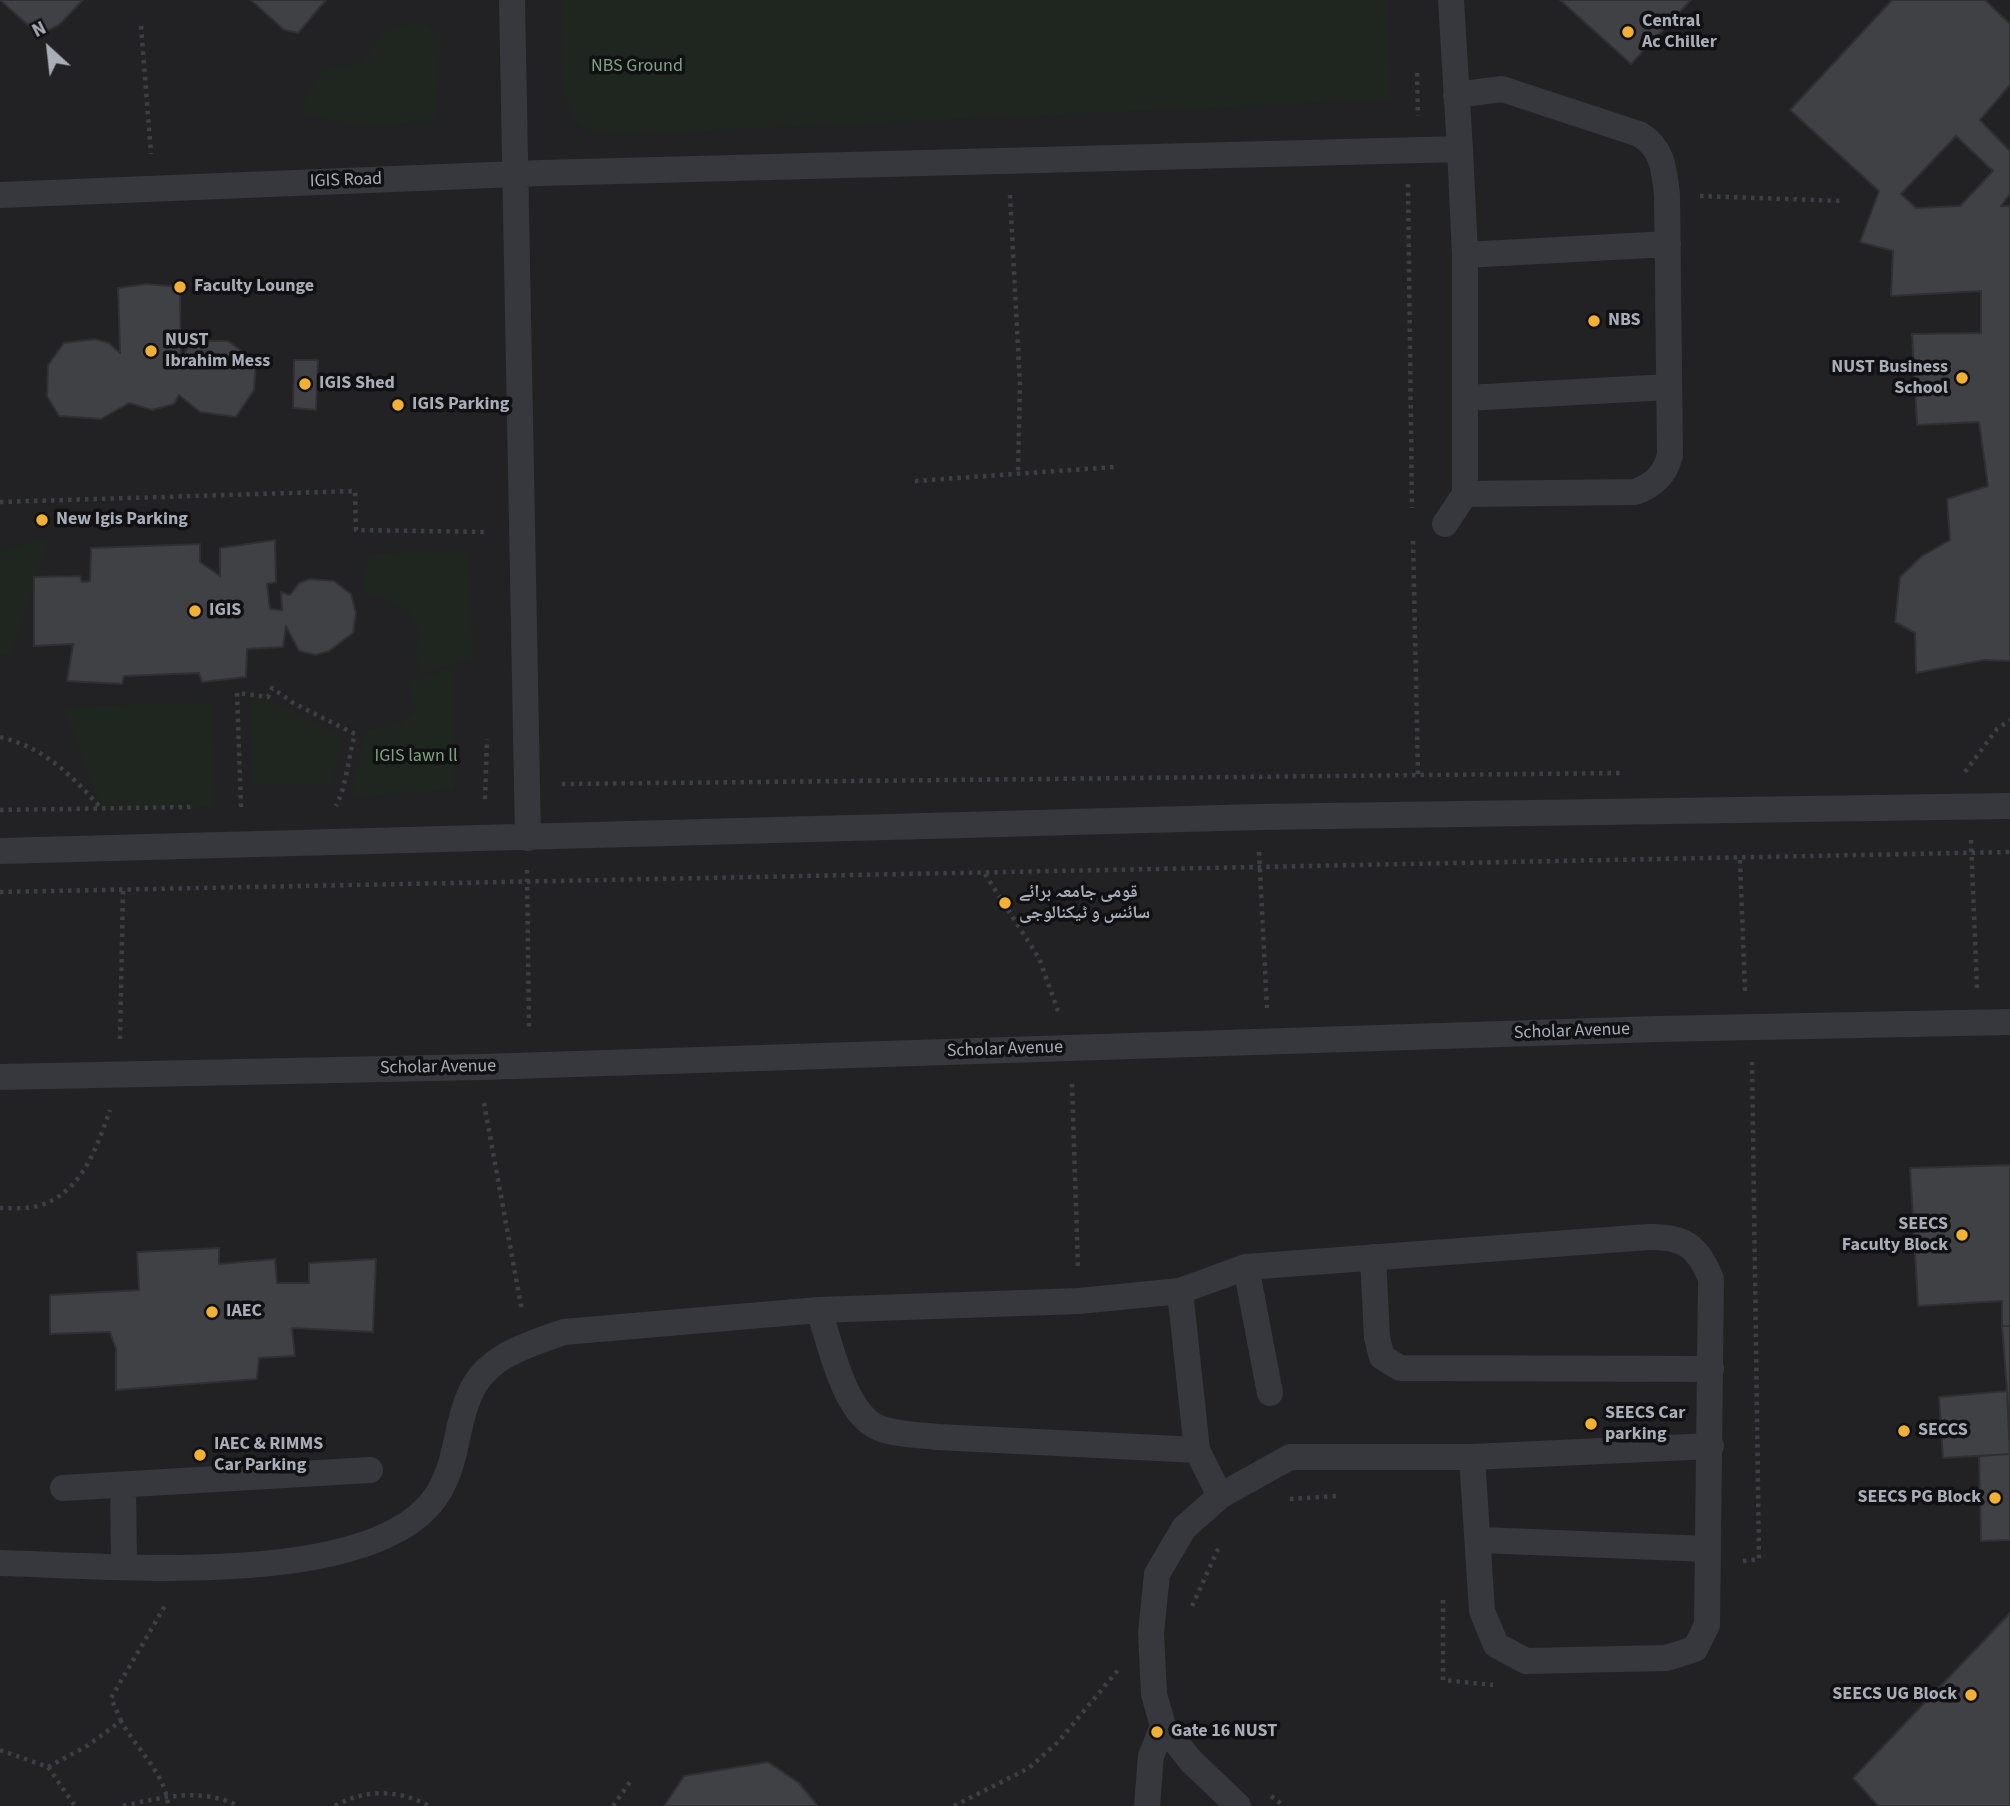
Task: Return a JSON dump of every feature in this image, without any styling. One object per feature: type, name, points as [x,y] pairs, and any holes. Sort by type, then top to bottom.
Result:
[{"type":"lane","points":[[512,0],[528,838]]},
{"type":"lane","points":[[1446,524],[1465,494],[1466,398],[1465,255],[1451,0]]},
{"type":"lane","points":[[1456,95],[1502,89],[1639,134],[1653,142],[1662,160],[1667,195],[1670,455],[1666,471],[1649,486],[1635,492],[1465,494]]},
{"type":"lane","name":"IGIS Road","points":[[0,195],[517,174],[1460,149]]},
{"type":"lane","points":[[1465,255],[1668,244]]},
{"type":"lane","points":[[1466,398],[1670,387]]},
{"type":"lane","points":[[0,851],[1258,817],[2010,806]]},
{"type":"lane","name":"Scholar Avenue","points":[[0,1077],[531,1066],[2010,1022]]},
{"type":"lane","points":[[0,1563],[183,1568],[316,1558],[387,1535],[414,1519],[439,1492],[456,1455],[469,1394],[482,1373],[500,1359],[528,1344],[564,1332],[819,1310],[1079,1301],[1180,1291],[1246,1267],[1670,1237],[1703,1259],[1711,1279],[1711,1446],[1707,1625],[1695,1649],[1666,1658],[1525,1661],[1496,1645],[1482,1611],[1480,1540],[1472,1457]]},
{"type":"lane","points":[[1373,1257],[1377,1338],[1382,1357],[1400,1368],[1712,1368]]},
{"type":"lane","points":[[1246,1267],[1270,1393]]},
{"type":"lane","points":[[1180,1291],[1197,1450],[1220,1496]]},
{"type":"lane","points":[[819,1310],[844,1384],[858,1412],[877,1427],[926,1436],[1197,1450]]},
{"type":"lane","points":[[1238,1806],[1191,1761],[1163,1726],[1154,1694],[1151,1633],[1157,1574],[1184,1528],[1220,1496],[1290,1457],[1472,1457],[1711,1446]]},
{"type":"lane","points":[[63,1488],[369,1470]]},
{"type":"lane","points":[[123,1485],[124,1566]]},
{"type":"lane","points":[[1480,1540],[1708,1556]]},
{"type":"lane","points":[[1147,1806],[1151,1756],[1163,1726]]},
{"type":"path","points":[[141,26],[152,188]]},
{"type":"path","points":[[1408,173],[1412,520]]},
{"type":"path","points":[[1010,183],[1020,385],[1018,473]]},
{"type":"path","points":[[1667,195],[1844,201]]},
{"type":"path","points":[[915,481],[1114,467]]},
{"type":"path","points":[[0,502],[355,491],[356,530],[418,528],[497,533]]},
{"type":"path","points":[[527,790],[550,784],[636,781],[1418,774],[1412,534]]},
{"type":"path","points":[[241,807],[237,693],[268,697],[272,688],[295,704],[355,734],[346,762],[342,793],[336,806]]},
{"type":"path","points":[[1978,1023],[1969,806],[1965,770],[1997,729],[2010,720]]},
{"type":"path","points":[[0,737],[27,744],[38,751],[71,775],[101,808]]},
{"type":"path","points":[[1258,817],[1268,1042]]},
{"type":"path","points":[[528,838],[526,881],[531,1066]]},
{"type":"path","points":[[0,1208],[38,1206],[73,1187],[93,1157],[112,1105],[120,1040],[123,890],[109,847]]},
{"type":"path","points":[[0,892],[1740,860],[2010,852]]},
{"type":"path","points":[[1708,1556],[1759,1559],[1751,1029],[1745,993],[1740,860]]},
{"type":"path","points":[[985,873],[1039,958],[1069,1048],[1079,1301]]},
{"type":"path","points":[[482,1067],[482,1096],[528,1344]]},
{"type":"path","points":[[1288,1499],[1340,1495]]},
{"type":"path","points":[[1191,1609],[1219,1545],[1227,1537]]},
{"type":"path","points":[[168,1806],[167,1796],[121,1721],[111,1698],[183,1568]]},
{"type":"path","points":[[1443,1598],[1443,1680],[1502,1686]]},
{"type":"path","points":[[954,1806],[1029,1768],[1058,1742],[1073,1721],[1151,1633]]},
{"type":"path","points":[[48,1767],[87,1746],[121,1721]]},
{"type":"path","points":[[0,1750],[48,1767],[75,1806]]},
{"type":"path","points":[[613,1806],[632,1779]]},
{"type":"path","points":[[1264,1790],[1284,1806]]},
{"type":"path","points":[[335,1806],[348,1798],[382,1792],[415,1798],[429,1806]]},
{"type":"path","points":[[122,1806],[167,1796],[215,1795],[239,1806]]},
{"type":"shaded area","name":"قومی جامعہ برائے سائنس و ٹیکنالوجی","points":[[0,0],[2010,0],[2010,1806],[0,1806]]},
{"type":"green space","name":"NBS Ground","points":[[562,0],[1387,0],[1390,99],[608,135],[578,123],[566,99]]},
{"type":"green space","points":[[423,23],[441,36],[435,120],[359,126],[301,113],[307,91],[323,70],[363,62],[386,33],[401,26]]},
{"type":"green space","points":[[50,538],[11,654],[0,655],[0,551]]},
{"type":"green space","points":[[468,550],[473,658],[423,673],[413,652],[420,640],[407,611],[394,602],[363,592],[369,554]]},
{"type":"green space","name":"IGIS lawn ll","points":[[453,668],[455,790],[351,796],[366,731],[400,724],[417,710],[408,683]]},
{"type":"green space","points":[[251,692],[341,737],[333,783],[254,783]]},
{"type":"green space","points":[[212,702],[215,807],[101,808],[63,707]]},
{"type":"building","points":[[0,0],[83,0],[59,25],[39,35]]},
{"type":"building","points":[[251,0],[326,0],[298,33],[284,30]]},
{"type":"building","name":"Central Ac Chiller","points":[[1560,0],[1691,0],[1631,64]]},
{"type":"building","name":"NUST Business School","points":[[1892,0],[1985,0],[2010,24],[2010,85],[1980,120],[2010,151],[2010,194],[2001,206],[2010,206],[2010,661],[1984,660],[1916,673],[1915,633],[1895,622],[1900,577],[1922,556],[1950,540],[1947,499],[1988,486],[1979,422],[1917,425],[1912,334],[1981,333],[1981,291],[1891,296],[1893,251],[1860,242],[1879,191],[1790,110]],"holes":[[[1956,136],[1993,171],[1960,206],[1916,208],[1901,194]]]},
{"type":"building","name":"NUST Ibrahim Mess","points":[[146,284],[180,287],[181,366],[186,350],[197,341],[228,341],[256,361],[254,390],[236,417],[200,412],[179,395],[174,404],[152,410],[129,403],[101,419],[59,416],[47,396],[48,365],[64,343],[95,339],[109,343],[120,353],[118,288]]},
{"type":"building","name":"IGIS Shed","points":[[294,360],[318,360],[316,410],[293,408]]},
{"type":"building","name":"IGIS","points":[[275,540],[276,582],[267,584],[270,609],[282,610],[281,592],[290,595],[299,583],[310,579],[334,581],[351,594],[356,613],[353,633],[329,651],[316,655],[299,651],[286,626],[283,647],[247,649],[246,677],[202,682],[199,673],[124,676],[122,684],[67,681],[73,644],[34,646],[34,577],[80,576],[82,582],[90,581],[91,548],[200,544],[200,562],[220,576],[220,548]]},
{"type":"building","name":"SEECS Faculty Block","points":[[2010,1165],[2010,1326],[2002,1326],[2002,1301],[1918,1306],[1910,1168]]},
{"type":"building","name":"IAEC","points":[[219,1248],[219,1264],[275,1259],[277,1283],[309,1283],[309,1263],[376,1259],[373,1332],[292,1328],[295,1356],[259,1358],[257,1379],[116,1390],[116,1349],[110,1332],[50,1334],[50,1295],[139,1290],[137,1252]]},
{"type":"building","points":[[2002,1326],[2010,1326],[2010,1440],[2007,1391]]},
{"type":"building","points":[[2007,1391],[2010,1454],[1943,1458],[1939,1397]]},
{"type":"building","name":"SEECS PG Block","points":[[2010,1454],[2010,1540],[1981,1541],[1979,1456]]},
{"type":"building","name":"SEECS UG Block","points":[[2010,1613],[2010,1806],[1878,1806],[1853,1778]]},
{"type":"building","points":[[768,1762],[799,1783],[818,1806],[664,1806],[684,1776]]},
{"type":"place","name":"Central Ac Chiller","points":[[1628,32]]},
{"type":"place","name":"Faculty Lounge","points":[[180,287]]},
{"type":"place","name":"NBS","points":[[1594,321]]},
{"type":"place","name":"NUST Ibrahim Mess","points":[[151,351]]},
{"type":"place","name":"NUST Business School","points":[[1962,378]]},
{"type":"place","name":"IGIS Shed","points":[[305,384]]},
{"type":"place","name":"IGIS Parking","points":[[398,405]]},
{"type":"place","name":"New Igis Parking","points":[[42,520]]},
{"type":"place","name":"IGIS","points":[[195,611]]},
{"type":"place","name":"قومی جامعہ برائے سائنس و ٹیکنالوجی","points":[[1005,903]]},
{"type":"place","name":"SEECS Faculty Block","points":[[1962,1235]]},
{"type":"place","name":"IAEC","points":[[212,1312]]},
{"type":"place","name":"SEECS Car parking","points":[[1591,1424]]},
{"type":"place","name":"SECCS","points":[[1904,1431]]},
{"type":"place","name":"IAEC & RIMMS Car Parking","points":[[200,1455]]},
{"type":"place","name":"SEECS PG Block","points":[[1995,1498]]},
{"type":"place","name":"SEECS UG Block","points":[[1971,1695]]},
{"type":"place","name":"Gate 16 NUST","points":[[1157,1732]]}]
